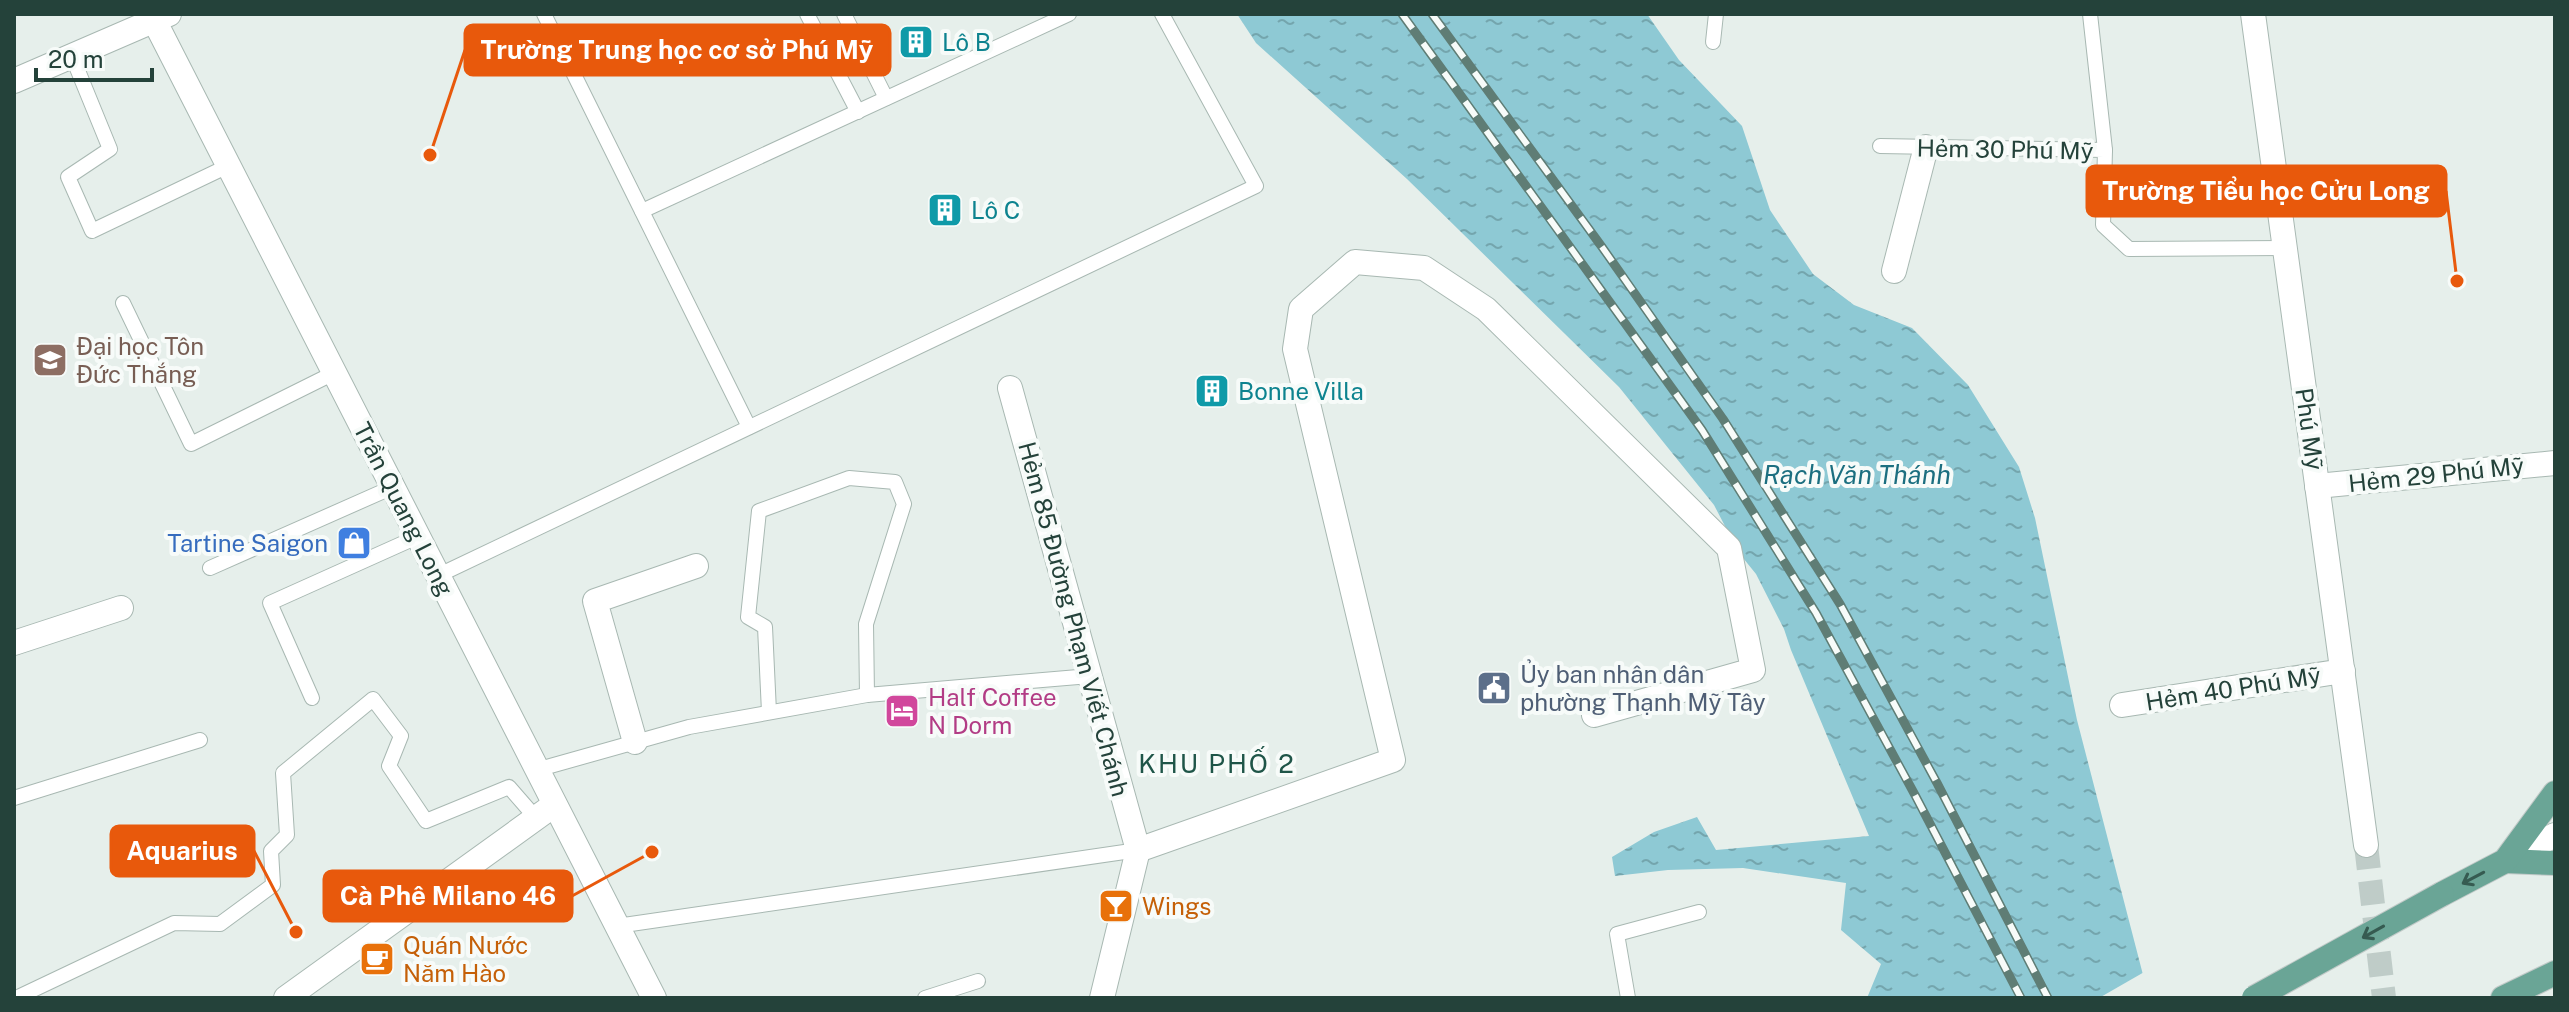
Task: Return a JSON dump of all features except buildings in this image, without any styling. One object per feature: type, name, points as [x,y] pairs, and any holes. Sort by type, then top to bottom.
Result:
[{"type":"main road","points":[[2254,998],[2505,861],[2555,793]]},
{"type":"main road","points":[[2505,861],[2555,863]]},
{"type":"main road","points":[[2503,998],[2555,973]]},
{"type":"street","name":"Phú Mỹ","points":[[2253,14],[2366,845]]},
{"type":"street","points":[[14,81],[162,17]]},
{"type":"street","name":"Trần Quang Long","points":[[162,17],[228,166],[536,770],[545,811],[617,926],[654,998]]},
{"type":"street","points":[[1894,271],[1926,147]]},
{"type":"street","points":[[1138,850],[1393,760],[1295,349],[1301,309],[1355,262],[1424,268],[1486,309],[1729,548],[1753,670],[1594,715]]},
{"type":"street","name":"Hẻm 85 Đường Phạm Viết Chánh","points":[[1010,388],[1138,850],[1102,998]]},
{"type":"street","name":"Hẻm 29 Phú Mỹ","points":[[2317,486],[2555,463]]},
{"type":"street","points":[[635,742],[595,601],[696,566]]},
{"type":"street","points":[[14,643],[121,608]]},
{"type":"street","name":"Hẻm 40 Phú Mỹ","points":[[2122,705],[2343,671]]},
{"type":"street","points":[[286,998],[545,811]]},
{"type":"street","points":[[2505,861],[2555,835]]},
{"type":"lane","points":[[544,14],[749,427]]},
{"type":"lane","points":[[807,14],[858,112]]},
{"type":"lane","points":[[844,14],[886,98]]},
{"type":"lane","points":[[642,211],[1069,14]]},
{"type":"lane","points":[[437,576],[1256,186],[1162,14]]},
{"type":"lane","points":[[1713,42],[1716,14]]},
{"type":"lane","points":[[2090,14],[2105,150]]},
{"type":"lane","points":[[72,56],[110,149],[68,177],[92,231],[228,166]]},
{"type":"lane","name":"Hẻm 30 Phú Mỹ","points":[[1880,146],[2105,150],[2103,225],[2129,249],[2285,248]]},
{"type":"lane","points":[[123,303],[191,444],[334,373]]},
{"type":"lane","points":[[769,712],[765,627],[748,617],[759,511],[849,478],[895,482],[904,504],[866,624],[867,695]]},
{"type":"lane","points":[[210,568],[393,487]]},
{"type":"lane","points":[[312,698],[270,603],[417,537]]},
{"type":"lane","points":[[536,770],[689,727],[867,695],[1090,676]]},
{"type":"lane","points":[[16,998],[174,923],[220,924],[273,885],[271,851],[287,835],[283,773],[373,699],[401,736],[389,766],[426,821],[509,787],[545,811]]},
{"type":"lane","points":[[14,798],[200,740]]},
{"type":"lane","points":[[617,926],[1138,850]]},
{"type":"lane","points":[[1628,998],[1617,934],[1699,912]]},
{"type":"lane","points":[[925,998],[978,981]]},
{"type":"water","name":"Rạch Văn Thánh","points":[[1237,14],[1647,14],[1679,60],[1742,126],[1770,210],[1813,274],[1854,305],[1912,328],[1968,385],[2019,467],[2035,518],[2077,720],[2149,998],[1867,998],[1881,964],[1841,930],[1846,883],[1743,868],[1668,870],[1615,876],[1612,857],[1654,832],[1697,817],[1716,850],[1869,836],[1784,629],[1756,574],[1739,553],[1714,505],[1619,387],[1407,179],[1256,43]]},
{"type":"pier","points":[[2146,971],[2153,998],[2099,998]]},
{"type":"tunnel","points":[[2366,845],[2384,998]]},
{"type":"railway","points":[[1402,14],[1702,430],[1816,613],[2021,998]]},
{"type":"railway","points":[[1432,14],[1723,419],[1840,604],[2048,998]]},
{"type":"place","name":"Lô B","points":[[916,42]]},
{"type":"place","name":"Trường Trung học cơ sở Phú Mỹ","points":[[430,155]]},
{"type":"place","name":"Lô C","points":[[945,210]]},
{"type":"place","name":"Trường Tiểu học Cửu Long","points":[[2457,281]]},
{"type":"place","name":"Đại học Tôn Đức Thắng","points":[[50,360]]},
{"type":"place","name":"Bonne Villa","points":[[1212,391]]},
{"type":"place","name":"Tartine Saigon","points":[[354,543]]},
{"type":"place","name":"Ủy ban nhân dân phường Thạnh Mỹ Tây","points":[[1494,688]]},
{"type":"place","name":"Half Coffee N Dorm","points":[[902,711]]},
{"type":"place","name":"Cà Phê Milano 46","points":[[652,852]]},
{"type":"place","name":"Wings","points":[[1116,906]]},
{"type":"place","name":"Aquarius","points":[[296,932]]},
{"type":"place","name":"Quán Nước Năm Hào","points":[[377,959]]},
{"type":"district","name":"KHU PHỐ 2","points":[[1217,763]]}]
